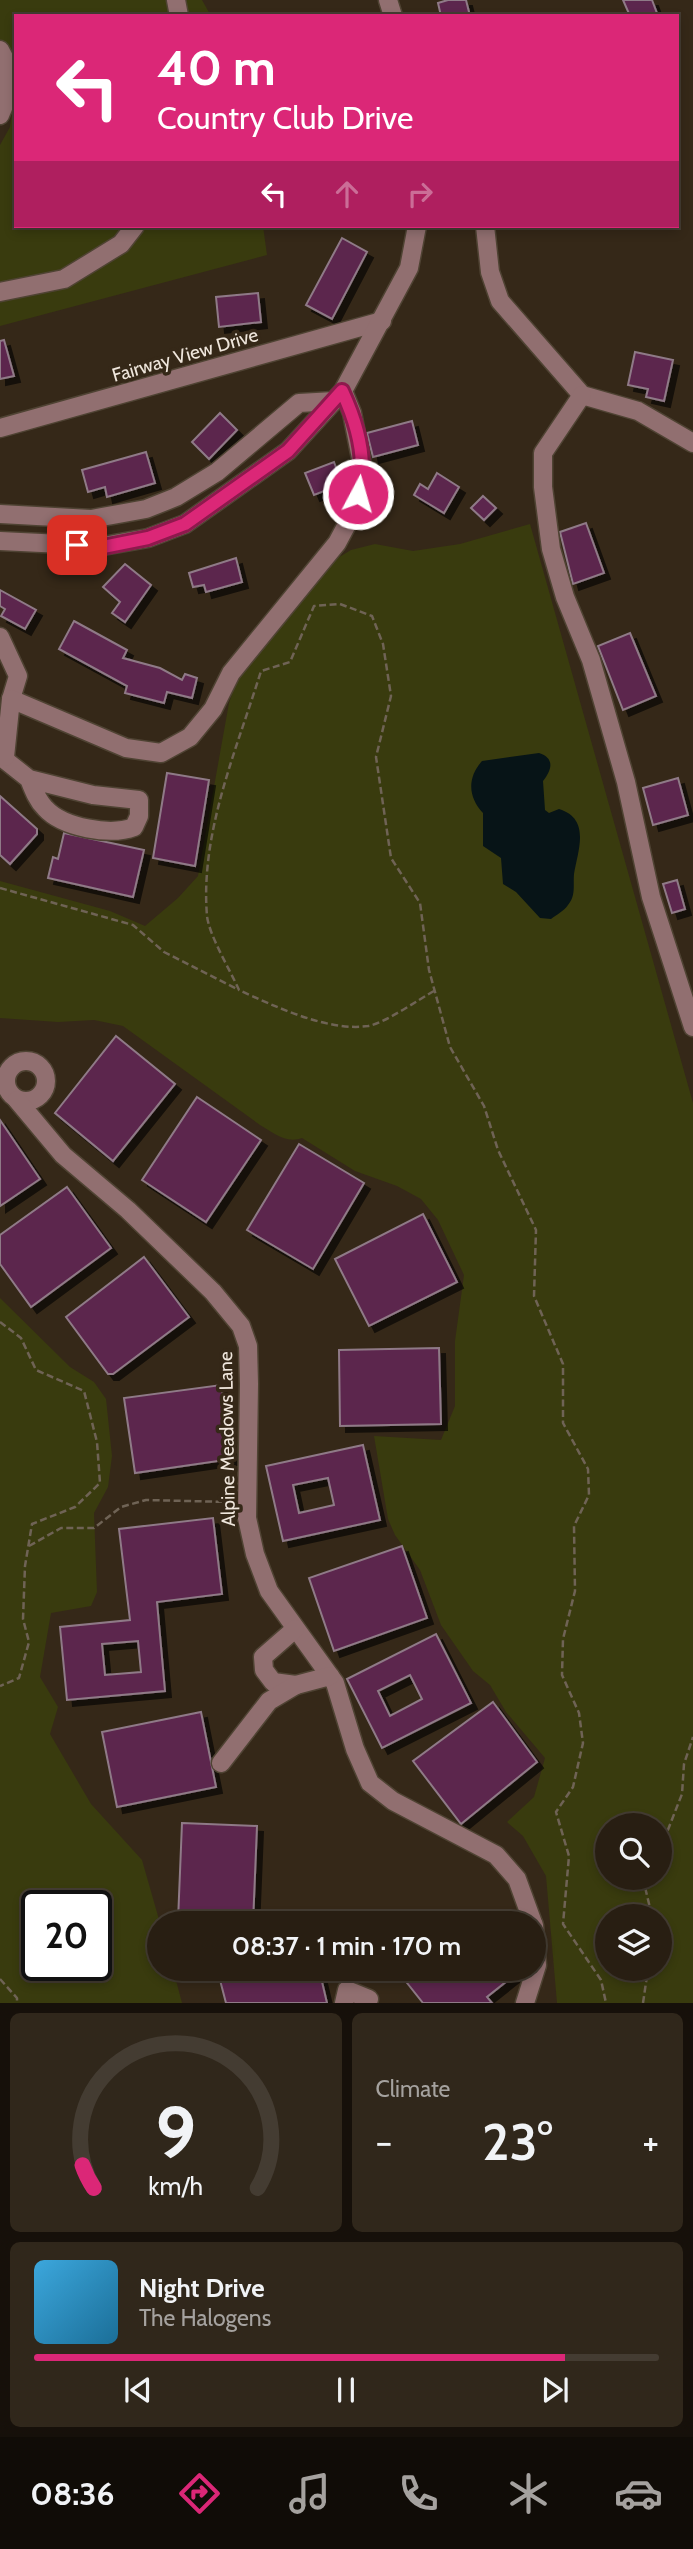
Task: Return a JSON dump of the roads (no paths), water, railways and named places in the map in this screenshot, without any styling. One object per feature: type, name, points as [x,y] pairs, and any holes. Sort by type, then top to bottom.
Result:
[{"type":"street","points":[[0,50],[9,65],[9,87],[0,114]]},
{"type":"street","points":[[0,292],[64,279],[121,244],[133,228]]},
{"type":"street","points":[[0,541],[103,547],[148,538],[185,524],[288,451],[338,396],[382,321],[409,268],[417,228]]},
{"type":"street","points":[[485,228],[490,272],[500,301],[582,395],[638,411],[693,443]]},
{"type":"street","name":"Fairway View Drive","points":[[0,429],[382,321]]},
{"type":"street","points":[[582,395],[543,453],[543,487],[551,549],[565,597],[591,660],[625,782],[651,897],[693,1027]]},
{"type":"street","points":[[0,514],[91,519],[146,509],[176,497],[217,472],[299,403],[338,396]]},
{"type":"street","points":[[11,699],[126,748],[161,753],[190,737],[213,709],[231,673],[337,543],[352,515],[364,474],[352,413],[338,396]]},
{"type":"street","points":[[0,637],[18,676],[5,717],[3,756],[29,779],[46,809],[80,826],[125,830],[134,827],[139,816],[139,800],[93,795],[29,779]]},
{"type":"street","name":"Alpine Meadows Lane","points":[[17,1100],[63,1155],[128,1210],[213,1292],[241,1326],[248,1346],[246,1502],[255,1554],[269,1591],[330,1676],[341,1699],[355,1749],[370,1783],[393,1801],[496,1855],[517,1879],[529,1911]]},
{"type":"street","points":[[295,1629],[263,1657],[264,1670],[273,1682],[296,1685]]},
{"type":"street","points":[[221,1763],[269,1701],[296,1685],[330,1676]]},
{"type":"street","name":"Alpine Meadows Lane","points":[[525,2003],[532,1981]]},
{"type":"street","points":[[344,2003],[347,1990],[369,2000]]}]
